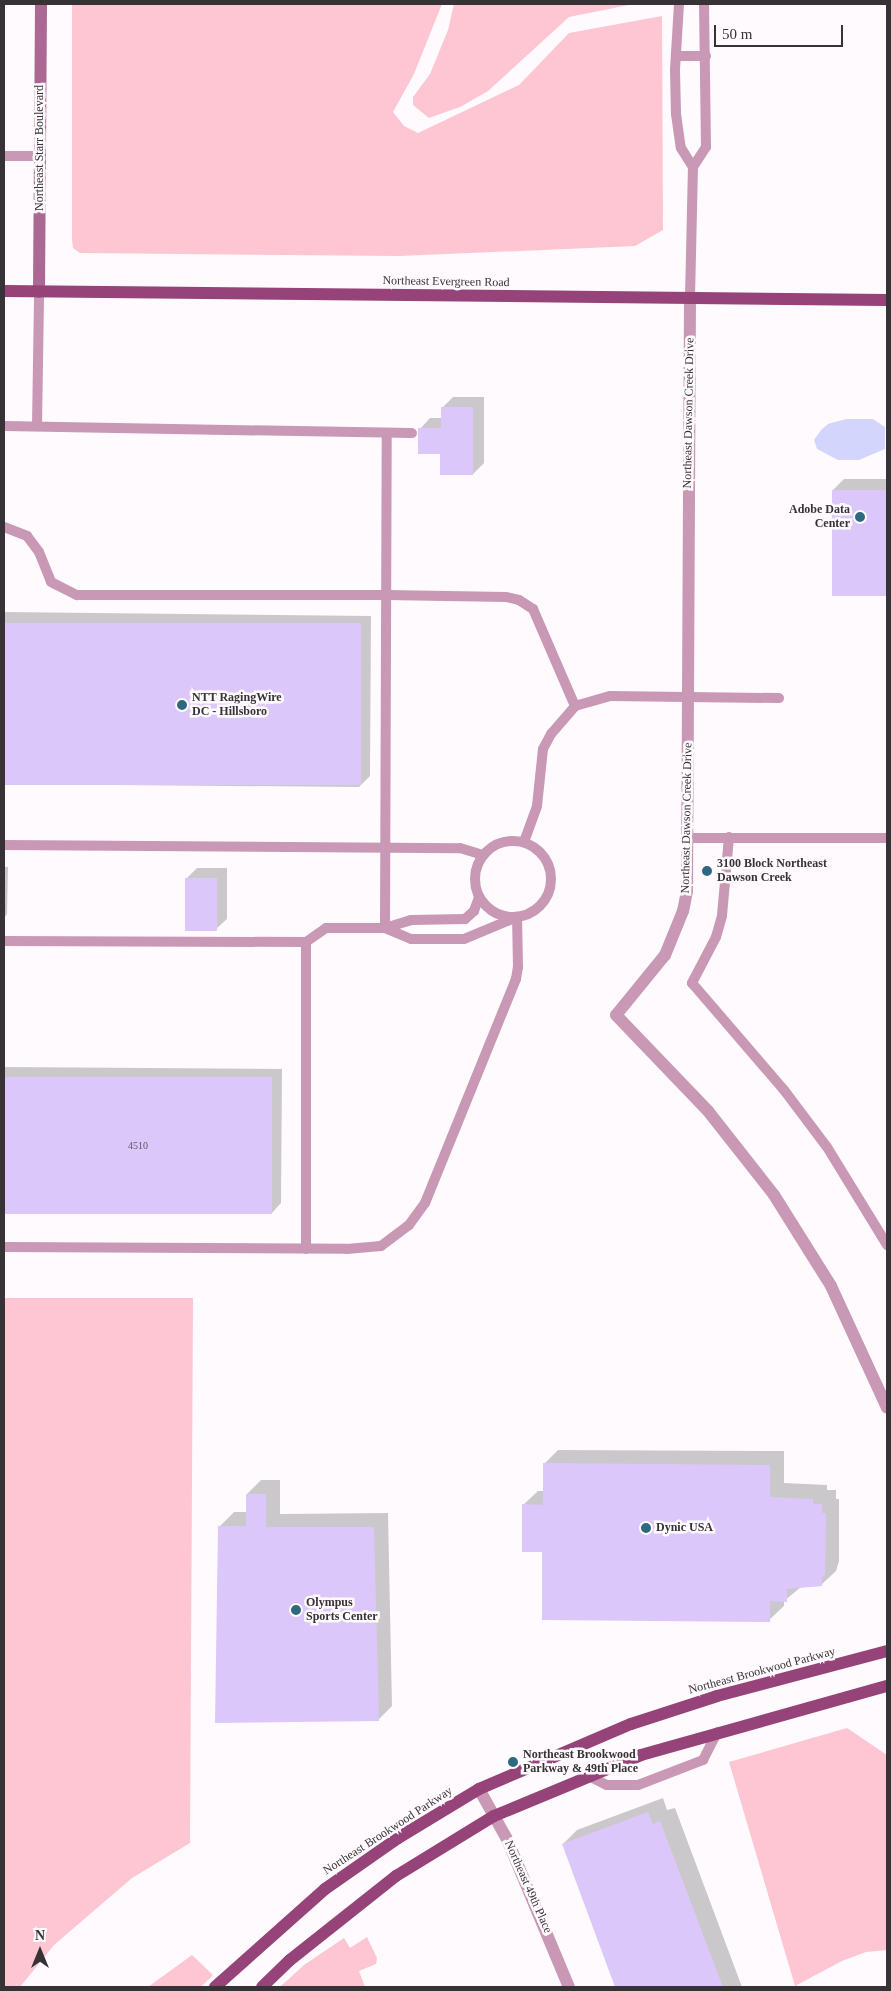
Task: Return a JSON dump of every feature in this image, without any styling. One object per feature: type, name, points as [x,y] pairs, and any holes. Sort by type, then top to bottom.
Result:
[{"type":"main road","name":"Northeast Evergreen Road","points":[[4,291],[887,300]]},
{"type":"main road","name":"Northeast Brookwood Parkway","points":[[215,1987],[325,1889],[398,1838],[479,1789],[631,1724],[718,1696],[886,1651]]},
{"type":"main road","points":[[262,1987],[290,1960],[396,1876],[494,1816],[587,1775],[717,1732],[884,1687]]},
{"type":"street","name":"Northeast Starr Boulevard","points":[[39,292],[41,4]]},
{"type":"street","name":"Northeast Dawson Creek Drive","points":[[690,298],[687,698],[689,838],[687,891],[675,933],[665,955],[616,1015],[708,1111],[774,1195],[831,1286],[887,1408]]},
{"type":"street","name":"Northeast 49th Place","points":[[479,1789],[494,1816],[551,1938],[570,1987]]},
{"type":"lane","points":[[679,4],[676,56],[678,132],[681,148],[693,168]]},
{"type":"lane","points":[[690,298],[693,168],[706,147],[704,4]]},
{"type":"lane","points":[[676,56],[706,56]]},
{"type":"lane","points":[[4,156],[40,156]]},
{"type":"lane","points":[[36,426],[39,292]]},
{"type":"lane","points":[[4,426],[412,433]]},
{"type":"lane","points":[[385,928],[387,433]]},
{"type":"lane","points":[[4,527],[27,536],[38,552],[52,582],[77,595],[387,595],[506,597],[519,600],[532,609],[575,706]]},
{"type":"lane","points":[[524,842],[537,806],[543,749],[560,722],[575,706],[610,696],[779,698]]},
{"type":"lane","points":[[729,837],[722,916],[716,937],[692,983],[784,1090],[827,1147],[883,1230],[887,1245]]},
{"type":"lane","points":[[689,838],[887,838]]},
{"type":"lane","points":[[385,928],[411,939],[464,939],[531,913],[543,904],[550,890],[551,875],[547,861],[537,849],[524,842],[509,841],[495,845],[483,855],[476,868],[474,883],[479,897],[488,909],[502,916],[517,917]]},
{"type":"lane","points":[[4,845],[460,848],[483,855]]},
{"type":"lane","points":[[4,941],[306,942],[326,928],[385,928],[411,920],[465,919],[474,911],[479,897]]},
{"type":"lane","points":[[4,1246],[306,1249],[380,1246],[409,1225],[425,1203],[516,979],[518,967],[517,917]]},
{"type":"lane","points":[[306,942],[306,1249]]},
{"type":"lane","points":[[587,1775],[607,1785],[638,1785],[703,1760],[717,1732]]},
{"type":"shaded area","points":[[72,4],[442,4],[414,74],[393,112],[404,126],[418,133],[519,85],[569,33],[662,16],[663,230],[635,246],[399,256],[80,253],[73,248],[72,240]]},
{"type":"shaded area","points":[[454,4],[634,4],[569,17],[488,91],[460,107],[429,118],[413,105],[413,97],[430,74],[448,30]]},
{"type":"shaded area","points":[[4,1298],[193,1298],[190,1843],[132,1878],[54,1945],[20,1987],[4,1987]]},
{"type":"shaded area","points":[[847,1728],[887,1755],[887,1950],[866,1952],[842,1961],[795,1986],[729,1762]]},
{"type":"shaded area","points":[[367,1937],[377,1958],[376,1964],[359,1971],[365,1987],[280,1987],[304,1965],[344,1938],[350,1948]]},
{"type":"shaded area","points":[[192,1955],[213,1975],[201,1987],[148,1987]]},
{"type":"water","points":[[846,419],[873,419],[885,427],[885,449],[859,460],[838,460],[817,449],[814,440],[821,430],[828,424]]},
{"type":"building","points":[[441,407],[473,407],[473,475],[440,475],[440,454],[418,454],[418,428],[441,428]]},
{"type":"building","name":"Adobe Data Center","points":[[832,490],[887,490],[887,596],[832,596]]},
{"type":"building","name":"NTT RagingWire DC - Hillsboro","points":[[4,623],[361,623],[361,785],[4,785]]},
{"type":"building","points":[[185,878],[217,878],[217,931],[185,931]]},
{"type":"building","points":[[4,1077],[272,1077],[272,1214],[4,1214]]},
{"type":"building","name":"Dynic USA","points":[[543,1463],[770,1465],[770,1497],[813,1499],[813,1504],[822,1504],[822,1513],[826,1513],[825,1576],[822,1576],[822,1586],[787,1589],[787,1602],[770,1601],[770,1622],[542,1620],[542,1552],[522,1552],[522,1504],[543,1505]]},
{"type":"building","name":"Olympus Sports Center","points":[[246,1494],[266,1494],[266,1527],[374,1527],[379,1721],[215,1723],[218,1526],[246,1526]]},
{"type":"building","points":[[648,1812],[653,1824],[660,1821],[723,1987],[615,1987],[562,1844]]},
{"type":"place","name":"Adobe Data Center","points":[[860,517]]},
{"type":"place","name":"NTT RagingWire DC - Hillsboro","points":[[182,705]]},
{"type":"place","name":"3100 Block Northeast Dawson Creek","points":[[707,871]]},
{"type":"place","name":"Dynic USA","points":[[646,1528]]},
{"type":"place","name":"Olympus Sports Center","points":[[296,1610]]},
{"type":"place","name":"Northeast Brookwood Parkway & 49th Place","points":[[513,1762]]}]
